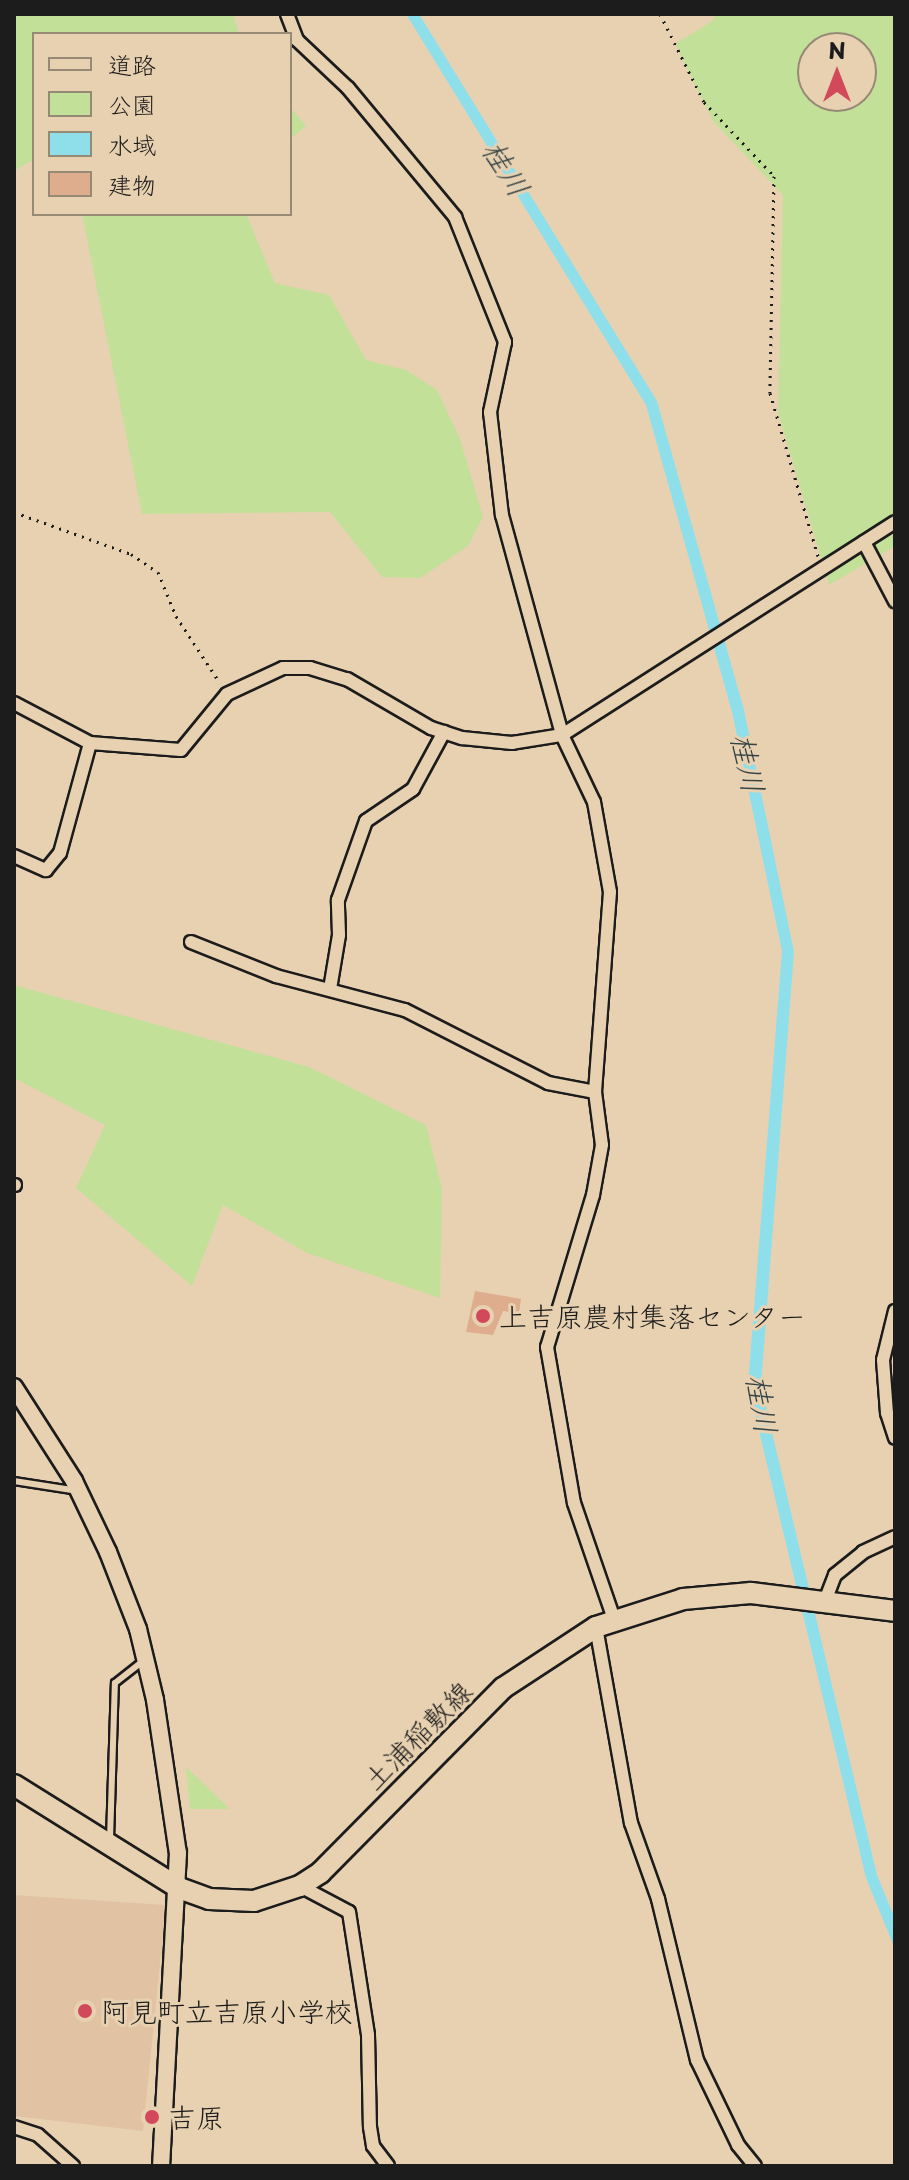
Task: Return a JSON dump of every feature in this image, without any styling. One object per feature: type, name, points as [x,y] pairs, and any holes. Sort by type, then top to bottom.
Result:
[{"type":"main road","name":"土浦稲敷線","points":[[14,1785],[179,1888],[230,1901],[254,1901],[300,1886],[347,1847],[503,1688],[605,1623],[713,1596],[825,1601],[895,1611]]},
{"type":"street","points":[[287,14],[297,40],[348,88],[455,217],[505,342],[490,412],[491,451],[502,515],[562,735],[594,802],[610,892],[595,1092],[602,1145],[593,1195],[547,1347],[574,1503],[605,1623],[631,1823],[658,1899],[697,2060],[738,2145],[755,2166]]},
{"type":"street","points":[[14,703],[90,743],[181,750],[227,694],[283,668],[310,668],[347,679],[444,732],[512,743],[562,735],[895,522]]},
{"type":"street","points":[[864,542],[895,601]]},
{"type":"street","points":[[330,989],[339,935],[338,900],[366,821],[413,789],[444,732]]},
{"type":"street","points":[[14,856],[46,870],[60,853],[90,743]]},
{"type":"street","points":[[191,942],[276,976],[405,1010],[548,1083],[595,1092]]},
{"type":"street","points":[[895,1311],[883,1360],[887,1413],[895,1438]]},
{"type":"street","points":[[14,1387],[79,1491],[147,1658],[177,1829],[179,1888],[161,2166]]},
{"type":"street","points":[[825,1601],[835,1575],[863,1552],[895,1537]]},
{"type":"street","points":[[300,1886],[349,1912],[368,2035],[370,2127],[373,2146],[388,2166]]},
{"type":"street","points":[[14,2127],[38,2135],[73,2166]]},
{"type":"lane","points":[[14,1481],[79,1491]]},
{"type":"lane","points":[[110,1847],[115,1683],[147,1658]]},
{"type":"path","points":[[660,14],[704,102],[774,176],[770,393],[821,567]]},
{"type":"path","points":[[14,512],[131,554],[158,572],[176,616],[227,694]]},
{"type":"shaded area","name":"阿見町立吉原小学校","points":[[14,1895],[166,1905],[143,2131],[14,2116]]},
{"type":"green space","points":[[14,14],[233,14],[238,32],[32,32],[32,160],[14,171]]},
{"type":"green space","points":[[714,14],[895,14],[895,546],[829,585],[778,412],[783,195],[713,121],[675,44],[714,20]]},
{"type":"green space","points":[[292,109],[306,126],[292,137]]},
{"type":"green space","points":[[82,216],[247,216],[275,283],[329,295],[366,360],[406,370],[437,390],[460,439],[483,517],[468,546],[420,578],[382,577],[330,512],[142,514]]},
{"type":"green space","points":[[14,985],[309,1067],[426,1125],[442,1189],[440,1298],[307,1253],[223,1205],[192,1286],[76,1188],[105,1125],[14,1078]]},
{"type":"green space","points":[[186,1767],[230,1809],[190,1809]]},
{"type":"water","name":"桂川","points":[[406,14],[419,14],[657,401],[744,710],[794,952],[761,1386],[877,1875],[895,1919],[895,1949],[866,1878],[748,1385],[782,951],[732,712],[646,405]]},
{"type":"building","name":"上吉原農村集落センター","points":[[475,1291],[521,1299],[519,1313],[503,1311],[493,1335],[466,1332]]},
{"type":"place","name":"上吉原農村集落センター","points":[[483,1316]]},
{"type":"place","name":"阿見町立吉原小学校","points":[[85,2011]]},
{"type":"place","name":"吉原","points":[[152,2117]]}]
